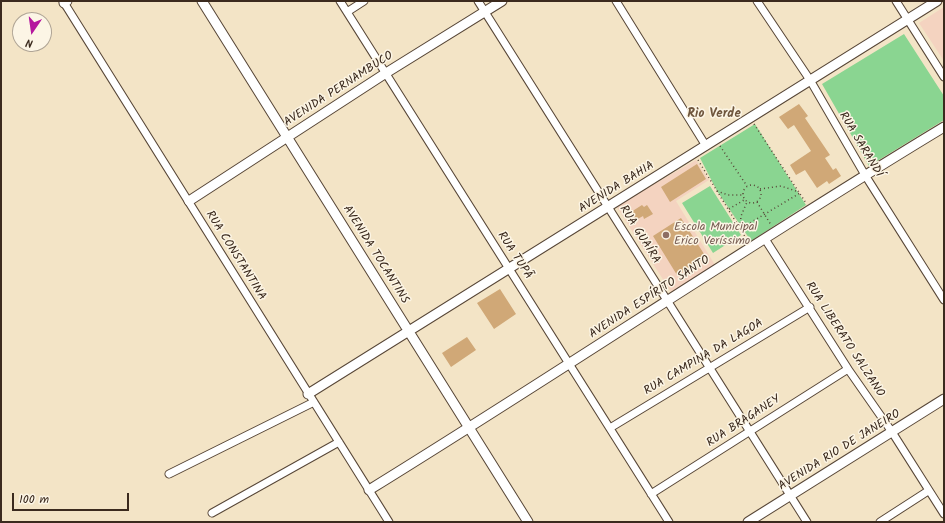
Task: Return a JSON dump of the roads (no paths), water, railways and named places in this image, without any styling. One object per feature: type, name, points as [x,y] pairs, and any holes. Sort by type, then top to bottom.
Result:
[{"type":"street","name":"AVENIDA TOCANTINS","points":[[202,1],[528,522]]},
{"type":"street","name":"RUA TUPÃ","points":[[340,1],[669,522]]},
{"type":"street","points":[[347,12],[364,1]]},
{"type":"street","name":"RUA GUAÍRA","points":[[478,1],[807,522]]},
{"type":"street","name":"AVENIDA PERNAMBUCO","points":[[189,201],[287,139],[386,73],[502,1]]},
{"type":"street","points":[[616,1],[706,146]]},
{"type":"street","name":"RUA SARANDÍ","points":[[758,1],[810,80],[865,175],[944,300]]},
{"type":"street","points":[[896,1],[944,77]]},
{"type":"street","name":"AVENIDA BAHIA","points":[[308,394],[937,1]]},
{"type":"street","name":"RUA CONSTANTINA","points":[[65,2],[389,522]]},
{"type":"street","name":"AVENIDA ESPÍRITO SANTO","points":[[369,490],[944,126]]},
{"type":"street","name":"RUA LIBERATO SALZANO","points":[[765,238],[848,369],[892,432],[944,514]]},
{"type":"street","name":"RUA CAMPINA DA LAGOA","points":[[610,428],[810,307]]},
{"type":"street","name":"RUA BRAGANEY","points":[[651,494],[848,369]]},
{"type":"street","name":"AVENIDA RIO DE JANEIRO","points":[[748,522],[944,400]]},
{"type":"street","points":[[170,474],[314,402]]},
{"type":"street","points":[[212,513],[339,442]]},
{"type":"street","points":[[880,522],[928,491]]},
{"type":"place","name":"Escola Municipal Erico Veríssimo","points":[[666,235]]},
{"type":"district","name":"Rio Verde","points":[[714,115]]}]
